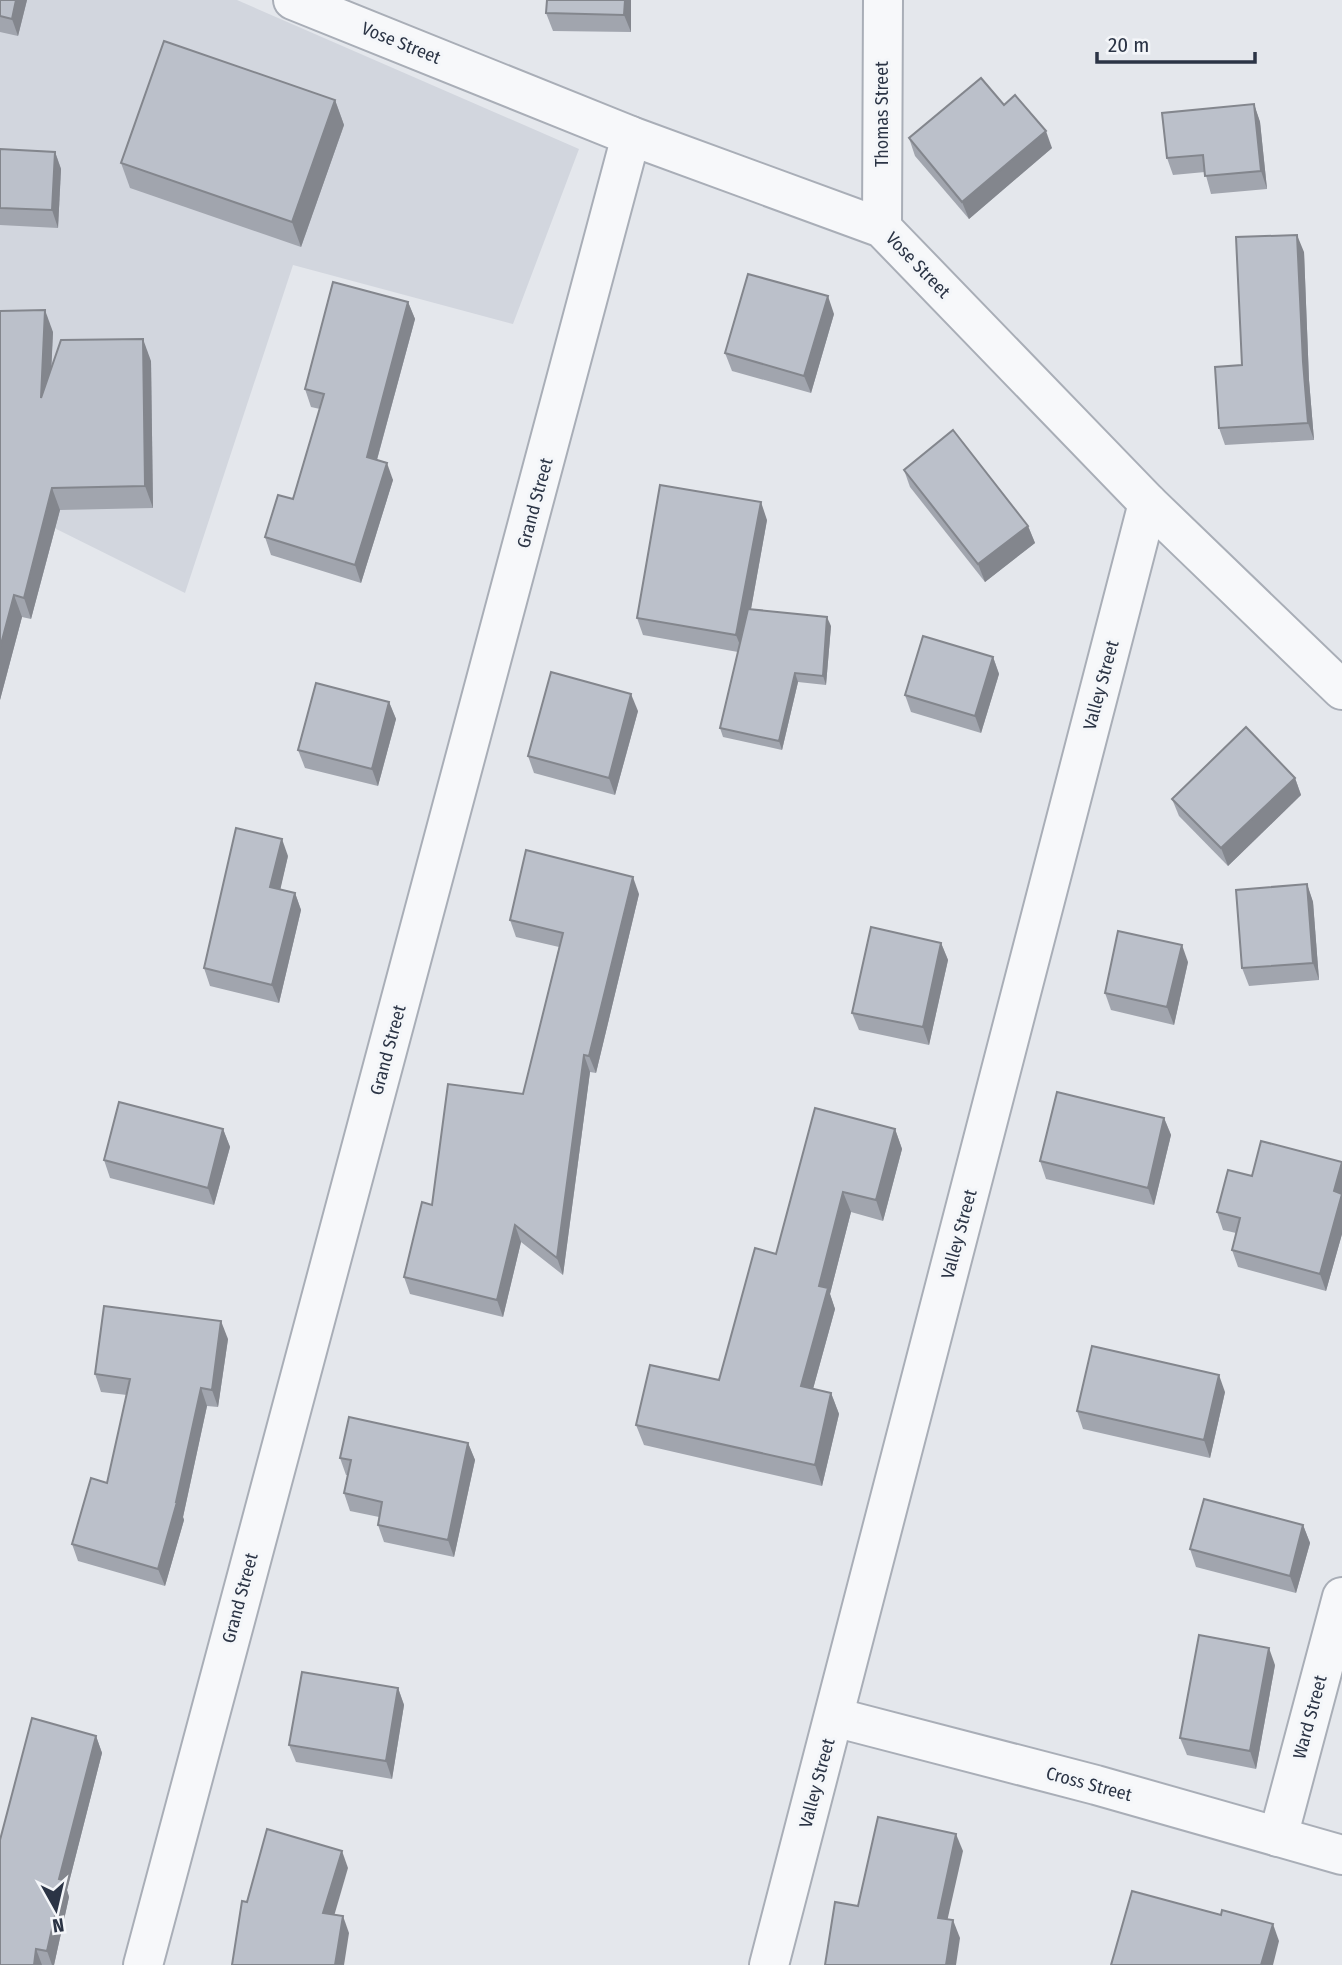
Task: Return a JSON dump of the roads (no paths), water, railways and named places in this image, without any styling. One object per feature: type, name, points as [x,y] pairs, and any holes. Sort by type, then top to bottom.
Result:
[{"type":"street","name":"Vose Street","points":[[293,0],[631,136],[882,228],[1149,503],[1342,690]]},
{"type":"street","name":"Thomas Street","points":[[882,228],[883,0]]},
{"type":"street","name":"Grand Street","points":[[143,1965],[296,1387],[520,564],[631,136]]},
{"type":"street","name":"Valley Street","points":[[769,1965],[1149,503]]},
{"type":"street","name":"Ward Street","points":[[1278,1837],[1342,1597]]},
{"type":"street","name":"Cross Street","points":[[834,1717],[1096,1785],[1342,1855]]}]
